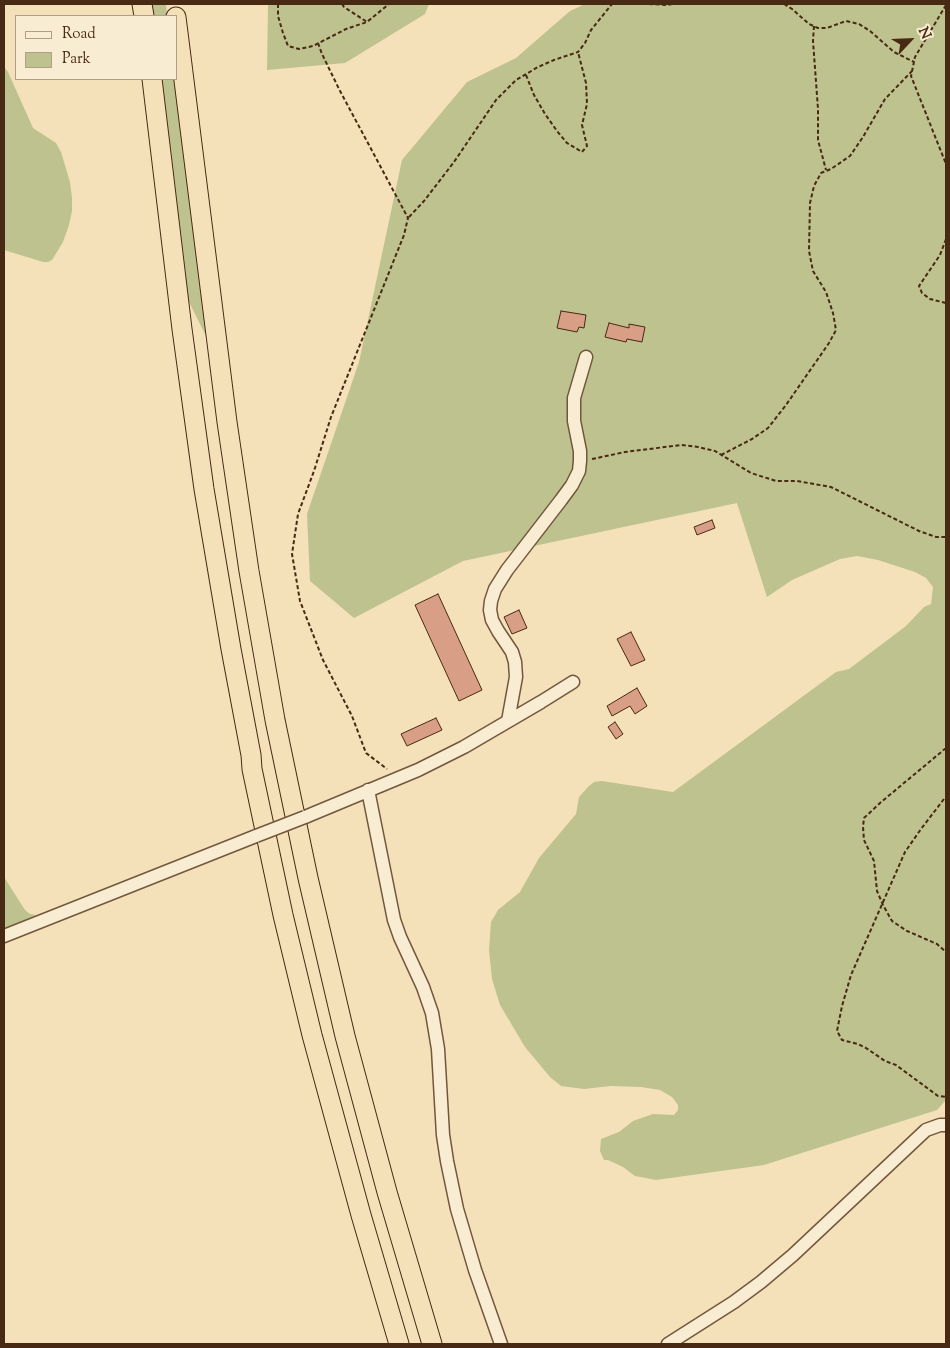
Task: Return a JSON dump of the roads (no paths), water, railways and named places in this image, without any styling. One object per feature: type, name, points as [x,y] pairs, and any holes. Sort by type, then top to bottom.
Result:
[{"type":"highway","points":[[178,33],[228,432],[249,571],[275,720],[308,878],[345,1036],[387,1192],[432,1344]]},
{"type":"highway","points":[[152,80],[182,328],[204,489],[252,769],[283,914],[312,1035],[361,1215],[399,1344]]},
{"type":"street","points":[[508,722],[516,677],[516,662],[492,620],[491,601],[495,589],[507,570],[572,485],[579,472],[580,461],[574,415],[574,398],[586,357]]},
{"type":"street","points":[[4,936],[406,775],[464,747],[574,682]]},
{"type":"street","points":[[368,790],[394,920],[424,987],[434,1022],[438,1049],[443,1135],[457,1209],[475,1270],[501,1344]]},
{"type":"street","points":[[668,1344],[734,1302],[767,1277],[794,1255],[926,1130],[940,1124],[946,1125]]}]
